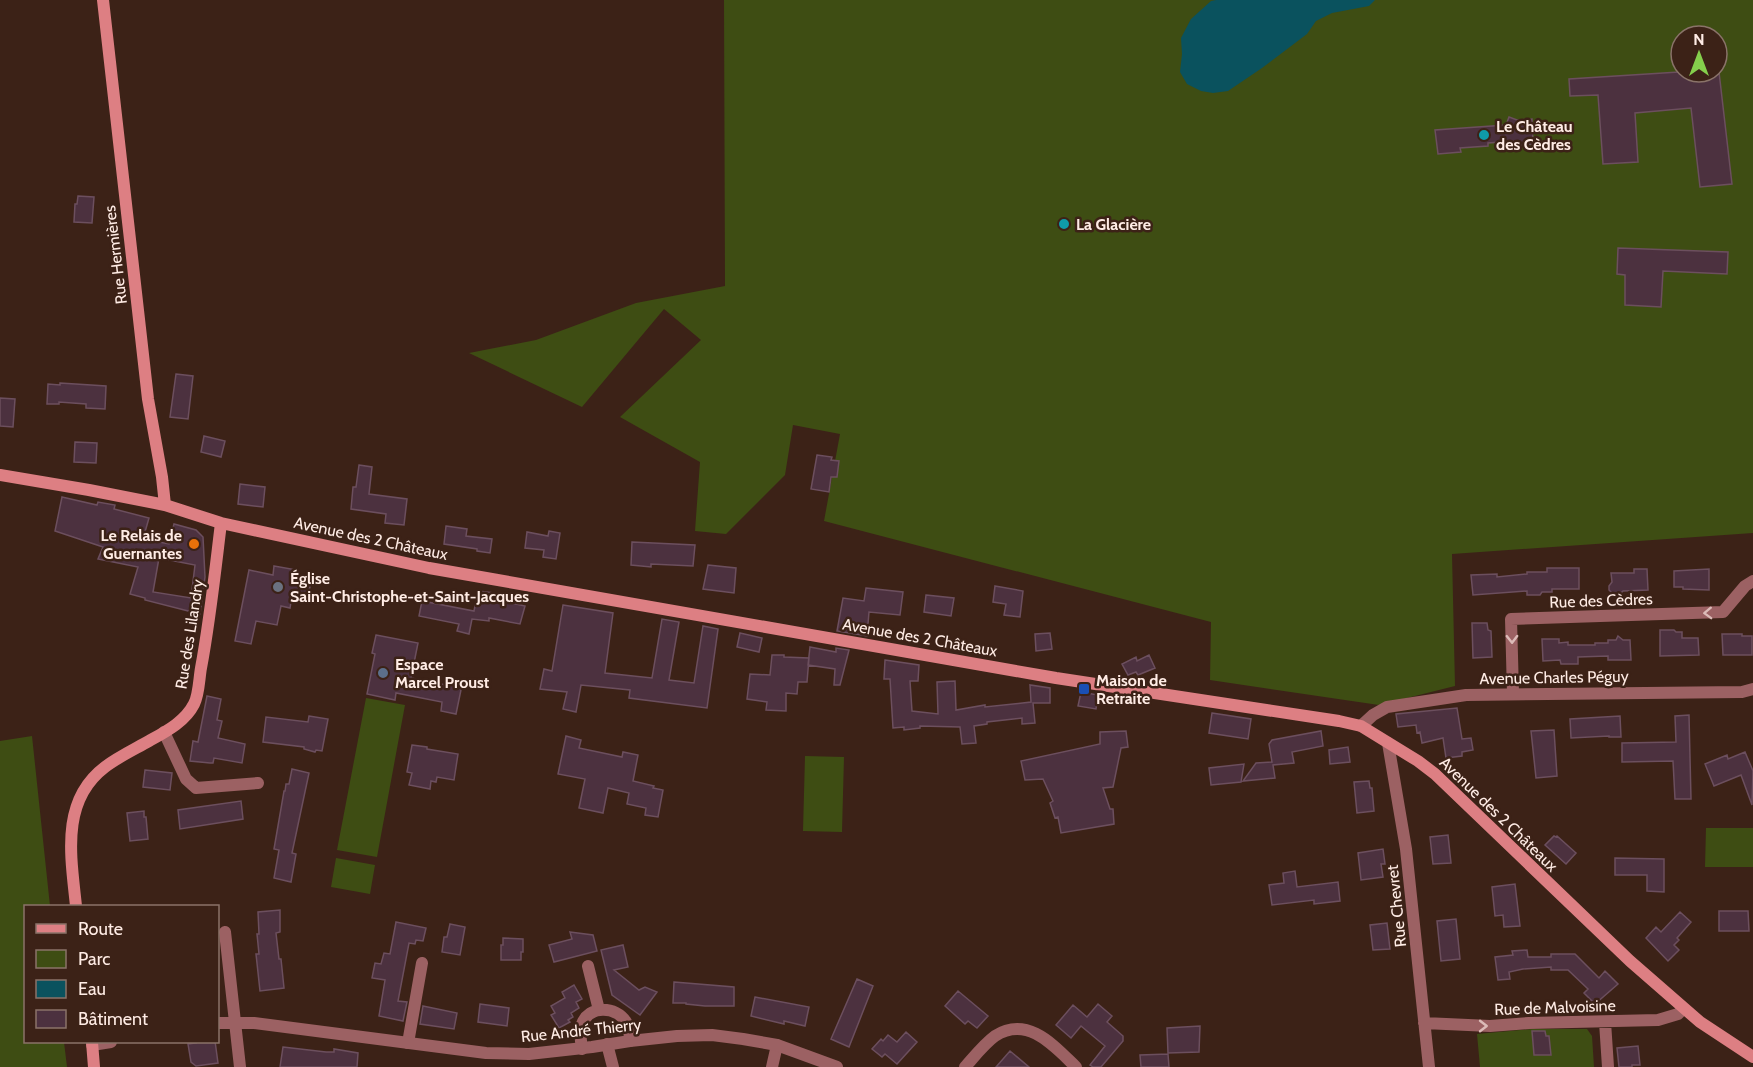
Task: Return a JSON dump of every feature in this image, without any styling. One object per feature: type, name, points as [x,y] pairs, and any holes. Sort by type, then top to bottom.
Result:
[{"type":"main road","name":"Rue Hermières","points":[[103,0],[148,399],[165,506]]},
{"type":"main road","name":"Avenue des 2 Châteaux","points":[[0,475],[165,506],[221,524],[452,572],[1045,676],[1362,726],[1435,774],[1683,1009],[1753,1057]]},
{"type":"main road","name":"Rue des Lilandry","points":[[76,905],[71,837],[74,814],[81,794],[106,766],[178,724],[195,704],[210,619],[221,524]]},
{"type":"main road","name":"Avenue des 2 Châteaux","points":[[1728,1040],[1753,1047]]},
{"type":"main road","points":[[92,1043],[94,1067]]},
{"type":"street","name":"Rue des Cèdres","points":[[1512,693],[1511,619],[1722,612],[1745,586],[1753,582]]},
{"type":"street","name":"Avenue Charles Péguy","points":[[1362,726],[1373,715],[1387,707],[1466,695],[1742,692],[1753,689]]},
{"type":"street","points":[[164,732],[186,779],[196,788],[258,783]]},
{"type":"street","name":"Rue Chevret","points":[[1389,743],[1406,849],[1429,1067]]},
{"type":"street","points":[[225,932],[240,1067]]},
{"type":"street","points":[[408,1042],[422,963]]},
{"type":"street","points":[[588,966],[599,1010]]},
{"type":"street","name":"Rue de Malvoisine","points":[[1424,1023],[1490,1026],[1658,1020],[1678,1014],[1683,1009]]},
{"type":"street","points":[[582,1049],[580,1033],[582,1024],[585,1018],[599,1010],[613,1010],[626,1021],[630,1041]]},
{"type":"street","name":"Rue André Thierry","points":[[219,1023],[234,1022],[297,1028],[486,1053],[529,1054],[582,1049],[630,1041],[712,1035],[777,1046],[837,1067]]},
{"type":"street","points":[[1605,1022],[1608,1067]]},
{"type":"street","points":[[965,1067],[995,1036],[1011,1030],[1024,1029],[1039,1034],[1050,1042],[1076,1067]]},
{"type":"street","points":[[608,1044],[613,1067]]},
{"type":"street","points":[[772,1067],[777,1046]]},
{"type":"green space","points":[[724,0],[1753,0],[1753,533],[1452,554],[1455,686],[1379,705],[1210,680],[1211,622],[824,521],[840,434],[793,425],[785,475],[726,534],[695,531],[700,462],[620,417],[701,340],[664,309],[582,407],[469,353],[536,340],[636,303],[725,286]]},
{"type":"green space","points":[[366,698],[405,705],[377,857],[337,850]]},
{"type":"green space","points":[[32,736],[50,905],[24,905],[24,1043],[64,1043],[67,1067],[0,1067],[0,741]]},
{"type":"green space","points":[[805,756],[844,757],[842,832],[803,831]]},
{"type":"green space","points":[[1706,828],[1753,828],[1753,867],[1705,867]]},
{"type":"green space","points":[[336,858],[375,865],[370,894],[331,887]]},
{"type":"green space","points":[[1532,1029],[1587,1029],[1592,1036],[1594,1067],[1480,1067],[1477,1034]]},
{"type":"water","points":[[1375,0],[1369,6],[1332,13],[1316,21],[1307,34],[1262,68],[1228,91],[1213,93],[1201,91],[1187,84],[1180,72],[1181,38],[1191,19],[1211,1]]},
{"type":"building","points":[[1669,73],[1669,84],[1720,84],[1732,184],[1700,187],[1691,108],[1635,113],[1638,162],[1603,164],[1598,95],[1570,96],[1569,79]]},
{"type":"building","name":"Le Château des Cèdres","points":[[1509,117],[1517,120],[1532,119],[1533,144],[1521,145],[1516,141],[1488,143],[1488,146],[1460,148],[1461,152],[1438,154],[1435,130],[1506,125]]},
{"type":"building","points":[[78,196],[94,197],[92,223],[74,222]]},
{"type":"building","points":[[1618,248],[1728,252],[1727,274],[1663,271],[1661,307],[1625,305],[1625,275],[1617,274]]},
{"type":"building","points":[[176,374],[193,376],[188,419],[170,417]]},
{"type":"building","points":[[60,383],[106,386],[105,409],[86,408],[86,404],[59,402],[59,404],[47,404],[48,384],[60,385]]},
{"type":"building","points":[[0,398],[15,399],[13,427],[0,426]]},
{"type":"building","points":[[204,436],[225,441],[221,457],[201,452]]},
{"type":"building","points":[[75,442],[97,443],[96,463],[74,462]]},
{"type":"building","points":[[817,455],[832,457],[831,460],[839,461],[837,477],[831,477],[829,492],[811,489]]},
{"type":"building","points":[[359,465],[372,467],[369,494],[407,499],[404,525],[385,523],[386,514],[351,509],[353,487],[356,487]]},
{"type":"building","points":[[240,484],[265,487],[263,507],[238,504]]},
{"type":"building","points":[[62,497],[97,505],[98,502],[115,505],[114,509],[149,518],[143,539],[169,544],[174,524],[196,530],[203,537],[205,577],[200,614],[130,594],[138,567],[98,559],[103,547],[55,531]],"holes":[[[159,558],[195,565],[191,598],[153,592]]]},
{"type":"building","points":[[446,526],[467,529],[466,536],[492,539],[490,553],[444,544]]},
{"type":"building","points":[[549,531],[560,533],[556,559],[543,557],[544,550],[525,548],[527,532],[548,536]]},
{"type":"building","points":[[632,542],[695,545],[693,566],[631,565]]},
{"type":"building","points":[[708,565],[736,568],[734,593],[703,589]]},
{"type":"building","points":[[274,566],[297,570],[295,579],[310,586],[308,600],[292,596],[290,608],[281,606],[277,625],[256,621],[251,644],[235,641],[249,570],[273,575]]},
{"type":"building","points":[[1547,568],[1579,568],[1579,589],[1552,589],[1552,592],[1542,592],[1540,595],[1527,595],[1527,591],[1473,595],[1471,575],[1497,574],[1497,577],[1527,574],[1527,572],[1547,572]]},
{"type":"building","points":[[1634,569],[1647,569],[1648,590],[1623,591],[1619,595],[1614,595],[1609,590],[1612,582],[1611,573],[1634,573]]},
{"type":"building","points":[[1709,569],[1709,590],[1674,587],[1674,571]]},
{"type":"building","points":[[995,586],[1023,591],[1020,617],[1004,615],[1006,604],[993,602]]},
{"type":"building","points":[[866,588],[903,592],[900,615],[869,612],[867,636],[837,631],[843,598],[864,601]]},
{"type":"building","points":[[478,591],[494,593],[493,599],[525,606],[520,624],[489,618],[489,621],[472,619],[469,634],[457,631],[459,624],[419,616],[422,601],[474,611]]},
{"type":"building","points":[[926,595],[954,598],[951,616],[924,612]]},
{"type":"building","points":[[563,605],[613,613],[605,673],[652,678],[662,619],[679,622],[669,680],[694,683],[703,626],[718,629],[707,708],[629,698],[630,690],[581,685],[576,712],[563,709],[567,692],[540,689],[544,669],[552,671]]},
{"type":"building","points":[[1472,623],[1487,623],[1488,630],[1491,631],[1492,657],[1473,658]]},
{"type":"building","points":[[1660,630],[1682,632],[1682,638],[1698,638],[1699,655],[1660,656]]},
{"type":"building","points":[[740,633],[762,638],[759,652],[737,647]]},
{"type":"building","points":[[1050,633],[1052,649],[1036,651],[1035,634]]},
{"type":"building","points":[[1722,634],[1752,636],[1752,655],[1723,655]]},
{"type":"building","points":[[376,635],[418,643],[411,678],[446,685],[447,682],[462,685],[456,714],[441,711],[442,702],[396,693],[395,700],[367,694],[375,654],[372,653]]},
{"type":"building","points":[[1618,636],[1623,640],[1630,640],[1631,660],[1608,660],[1608,656],[1578,657],[1578,664],[1561,664],[1560,660],[1543,661],[1542,639],[1559,639],[1559,643],[1568,642],[1568,645],[1595,645],[1595,643],[1608,643],[1608,640],[1616,640]]},
{"type":"building","points":[[810,647],[836,652],[836,648],[849,650],[840,685],[834,685],[835,669],[808,665]]},
{"type":"building","points":[[772,655],[809,658],[807,682],[798,682],[797,694],[786,693],[786,711],[766,710],[767,702],[747,699],[750,674],[770,675]]},
{"type":"building","points":[[1149,655],[1155,668],[1138,675],[1136,672],[1128,675],[1122,664],[1136,657],[1137,661]]},
{"type":"building","points":[[885,660],[919,665],[918,681],[910,681],[912,711],[938,714],[937,682],[955,681],[956,710],[985,705],[985,707],[1031,702],[1030,685],[1050,688],[1050,703],[1033,703],[1035,723],[1022,724],[1022,718],[987,722],[987,724],[974,726],[976,743],[962,744],[960,727],[920,726],[920,728],[904,730],[904,727],[893,728],[890,679],[884,679]]},
{"type":"building","points":[[1081,692],[1098,695],[1096,709],[1078,706]]},
{"type":"building","points":[[207,696],[221,699],[217,720],[222,721],[218,738],[245,744],[242,763],[214,758],[213,763],[190,761],[193,741],[198,742]]},
{"type":"building","points":[[1457,708],[1462,739],[1471,738],[1473,750],[1462,752],[1462,756],[1446,758],[1443,738],[1422,743],[1416,725],[1398,727],[1396,714]]},
{"type":"building","points":[[1212,713],[1251,719],[1248,739],[1209,733]]},
{"type":"building","points":[[1689,715],[1691,799],[1675,799],[1673,761],[1622,762],[1622,743],[1676,742],[1675,716]]},
{"type":"building","points":[[309,716],[328,719],[322,751],[316,750],[315,752],[304,749],[304,747],[263,742],[266,717],[308,722]]},
{"type":"building","points":[[1620,716],[1621,737],[1571,738],[1570,719]]},
{"type":"building","points":[[1554,730],[1557,776],[1536,778],[1531,731]]},
{"type":"building","points":[[1126,731],[1128,747],[1121,748],[1113,787],[1103,788],[1110,809],[1113,809],[1114,824],[1061,833],[1058,817],[1055,818],[1050,803],[1053,801],[1043,779],[1025,780],[1021,761],[1100,744],[1100,732]]},
{"type":"building","points":[[1321,731],[1323,746],[1292,752],[1294,763],[1273,765],[1275,778],[1243,781],[1256,763],[1272,762],[1269,744],[1272,740]]},
{"type":"building","points":[[566,736],[581,740],[579,748],[622,757],[623,752],[638,755],[633,781],[663,790],[658,817],[645,815],[646,808],[627,804],[629,793],[608,788],[603,813],[579,808],[585,779],[558,774]]},
{"type":"building","points":[[412,745],[458,754],[454,780],[437,777],[436,782],[431,781],[430,789],[409,785],[412,773],[407,772]]},
{"type":"building","points":[[1348,747],[1350,762],[1330,764],[1329,750]]},
{"type":"building","points":[[1745,752],[1753,771],[1752,805],[1741,775],[1714,786],[1705,764],[1727,755],[1728,759]]},
{"type":"building","points":[[1244,764],[1241,782],[1211,785],[1209,768]]},
{"type":"building","points":[[292,769],[309,773],[292,853],[296,854],[291,882],[274,878],[279,850],[274,849],[284,791],[286,784],[289,784]]},
{"type":"building","points":[[145,770],[172,773],[170,790],[143,787]]},
{"type":"building","points":[[1369,781],[1370,788],[1372,788],[1374,811],[1357,813],[1354,782]]},
{"type":"building","points":[[241,801],[243,819],[180,829],[178,810]]},
{"type":"building","points":[[144,811],[148,839],[130,841],[127,813]]},
{"type":"building","points":[[1448,835],[1451,863],[1433,864],[1430,837]]},
{"type":"building","points":[[1557,836],[1576,853],[1566,864],[1545,845]]},
{"type":"building","points":[[1383,849],[1385,864],[1381,864],[1383,877],[1361,880],[1358,853]]},
{"type":"building","points":[[1615,858],[1664,859],[1664,892],[1647,891],[1647,875],[1615,875]]},
{"type":"building","points":[[1295,871],[1297,887],[1338,882],[1340,901],[1314,904],[1314,900],[1272,905],[1269,885],[1284,883],[1283,873]]},
{"type":"building","points":[[1515,884],[1520,926],[1504,927],[1503,915],[1495,916],[1492,887]]},
{"type":"building","points":[[280,910],[280,932],[276,933],[284,988],[260,991],[256,954],[259,954],[258,912]]},
{"type":"building","points":[[1719,911],[1748,911],[1749,931],[1719,931]]},
{"type":"building","points":[[1680,912],[1691,922],[1677,938],[1679,940],[1674,945],[1679,950],[1668,961],[1646,938],[1656,927],[1661,932]]},
{"type":"building","points":[[1456,919],[1460,959],[1441,961],[1437,921]]},
{"type":"building","points":[[396,922],[426,928],[423,941],[416,940],[415,944],[409,943],[398,1001],[407,1002],[403,1021],[379,1016],[385,980],[372,978],[375,963],[381,964],[384,953],[390,954]]},
{"type":"building","points":[[1387,923],[1390,949],[1373,950],[1370,925]]},
{"type":"building","points":[[450,924],[465,927],[460,955],[442,952],[444,937],[447,937]]},
{"type":"building","points":[[570,932],[593,935],[597,951],[554,962],[549,945],[572,939]]},
{"type":"building","points":[[503,938],[523,939],[521,960],[501,960]]},
{"type":"building","points":[[623,945],[628,967],[614,970],[639,990],[645,987],[657,992],[640,1015],[612,995],[601,950]]},
{"type":"building","points":[[1527,950],[1528,957],[1575,954],[1599,978],[1605,971],[1618,984],[1595,1004],[1584,993],[1588,989],[1568,970],[1551,970],[1551,967],[1523,969],[1509,972],[1510,979],[1498,980],[1495,957],[1513,955],[1512,951]]},
{"type":"building","points":[[857,979],[873,986],[849,1047],[831,1039]]},
{"type":"building","points":[[674,982],[734,987],[734,1006],[673,1003]]},
{"type":"building","points":[[574,985],[582,999],[576,1002],[579,1008],[571,1013],[573,1017],[568,1020],[570,1022],[559,1028],[551,1015],[555,1013],[551,1006],[565,998],[562,992]]},
{"type":"building","points":[[958,991],[988,1016],[977,1028],[968,1021],[965,1024],[945,1006]]},
{"type":"building","points":[[755,997],[809,1007],[805,1026],[784,1021],[784,1024],[751,1016]]},
{"type":"building","points":[[480,1004],[509,1008],[507,1026],[478,1022]]},
{"type":"building","points":[[1098,1004],[1112,1016],[1107,1022],[1123,1036],[1123,1041],[1101,1067],[1093,1067],[1090,1065],[1105,1046],[1081,1026],[1071,1038],[1056,1025],[1073,1005],[1087,1017]]},
{"type":"building","points":[[423,1006],[457,1013],[454,1029],[420,1024]]},
{"type":"building","points":[[1200,1026],[1199,1052],[1168,1053],[1167,1028]]},
{"type":"building","points":[[1532,1031],[1545,1031],[1546,1036],[1549,1036],[1551,1055],[1534,1055]]},
{"type":"building","points":[[906,1032],[917,1042],[897,1064],[885,1054],[882,1057],[872,1049],[888,1035],[897,1042]]},
{"type":"building","points":[[215,1043],[218,1063],[196,1066],[191,1062],[188,1044]]},
{"type":"building","points":[[1638,1046],[1640,1065],[1619,1067],[1617,1048]]},
{"type":"building","points":[[283,1047],[326,1052],[334,1052],[334,1049],[358,1053],[357,1067],[280,1067]]},
{"type":"building","points":[[1010,1051],[1029,1067],[996,1067]]},
{"type":"building","points":[[1168,1054],[1169,1067],[1141,1067],[1140,1055]]},
{"type":"place","name":"Le Château des Cèdres","points":[[1484,135]]},
{"type":"place","name":"La Glacière","points":[[1064,224]]},
{"type":"place","name":"Le Relais de Guernantes","points":[[194,544]]},
{"type":"place","name":"Église Saint-Christophe-et-Saint-Jacques","points":[[278,587]]},
{"type":"place","name":"Espace Marcel Proust","points":[[383,673]]},
{"type":"place","name":"Maison de Retraite","points":[[1084,689]]}]
